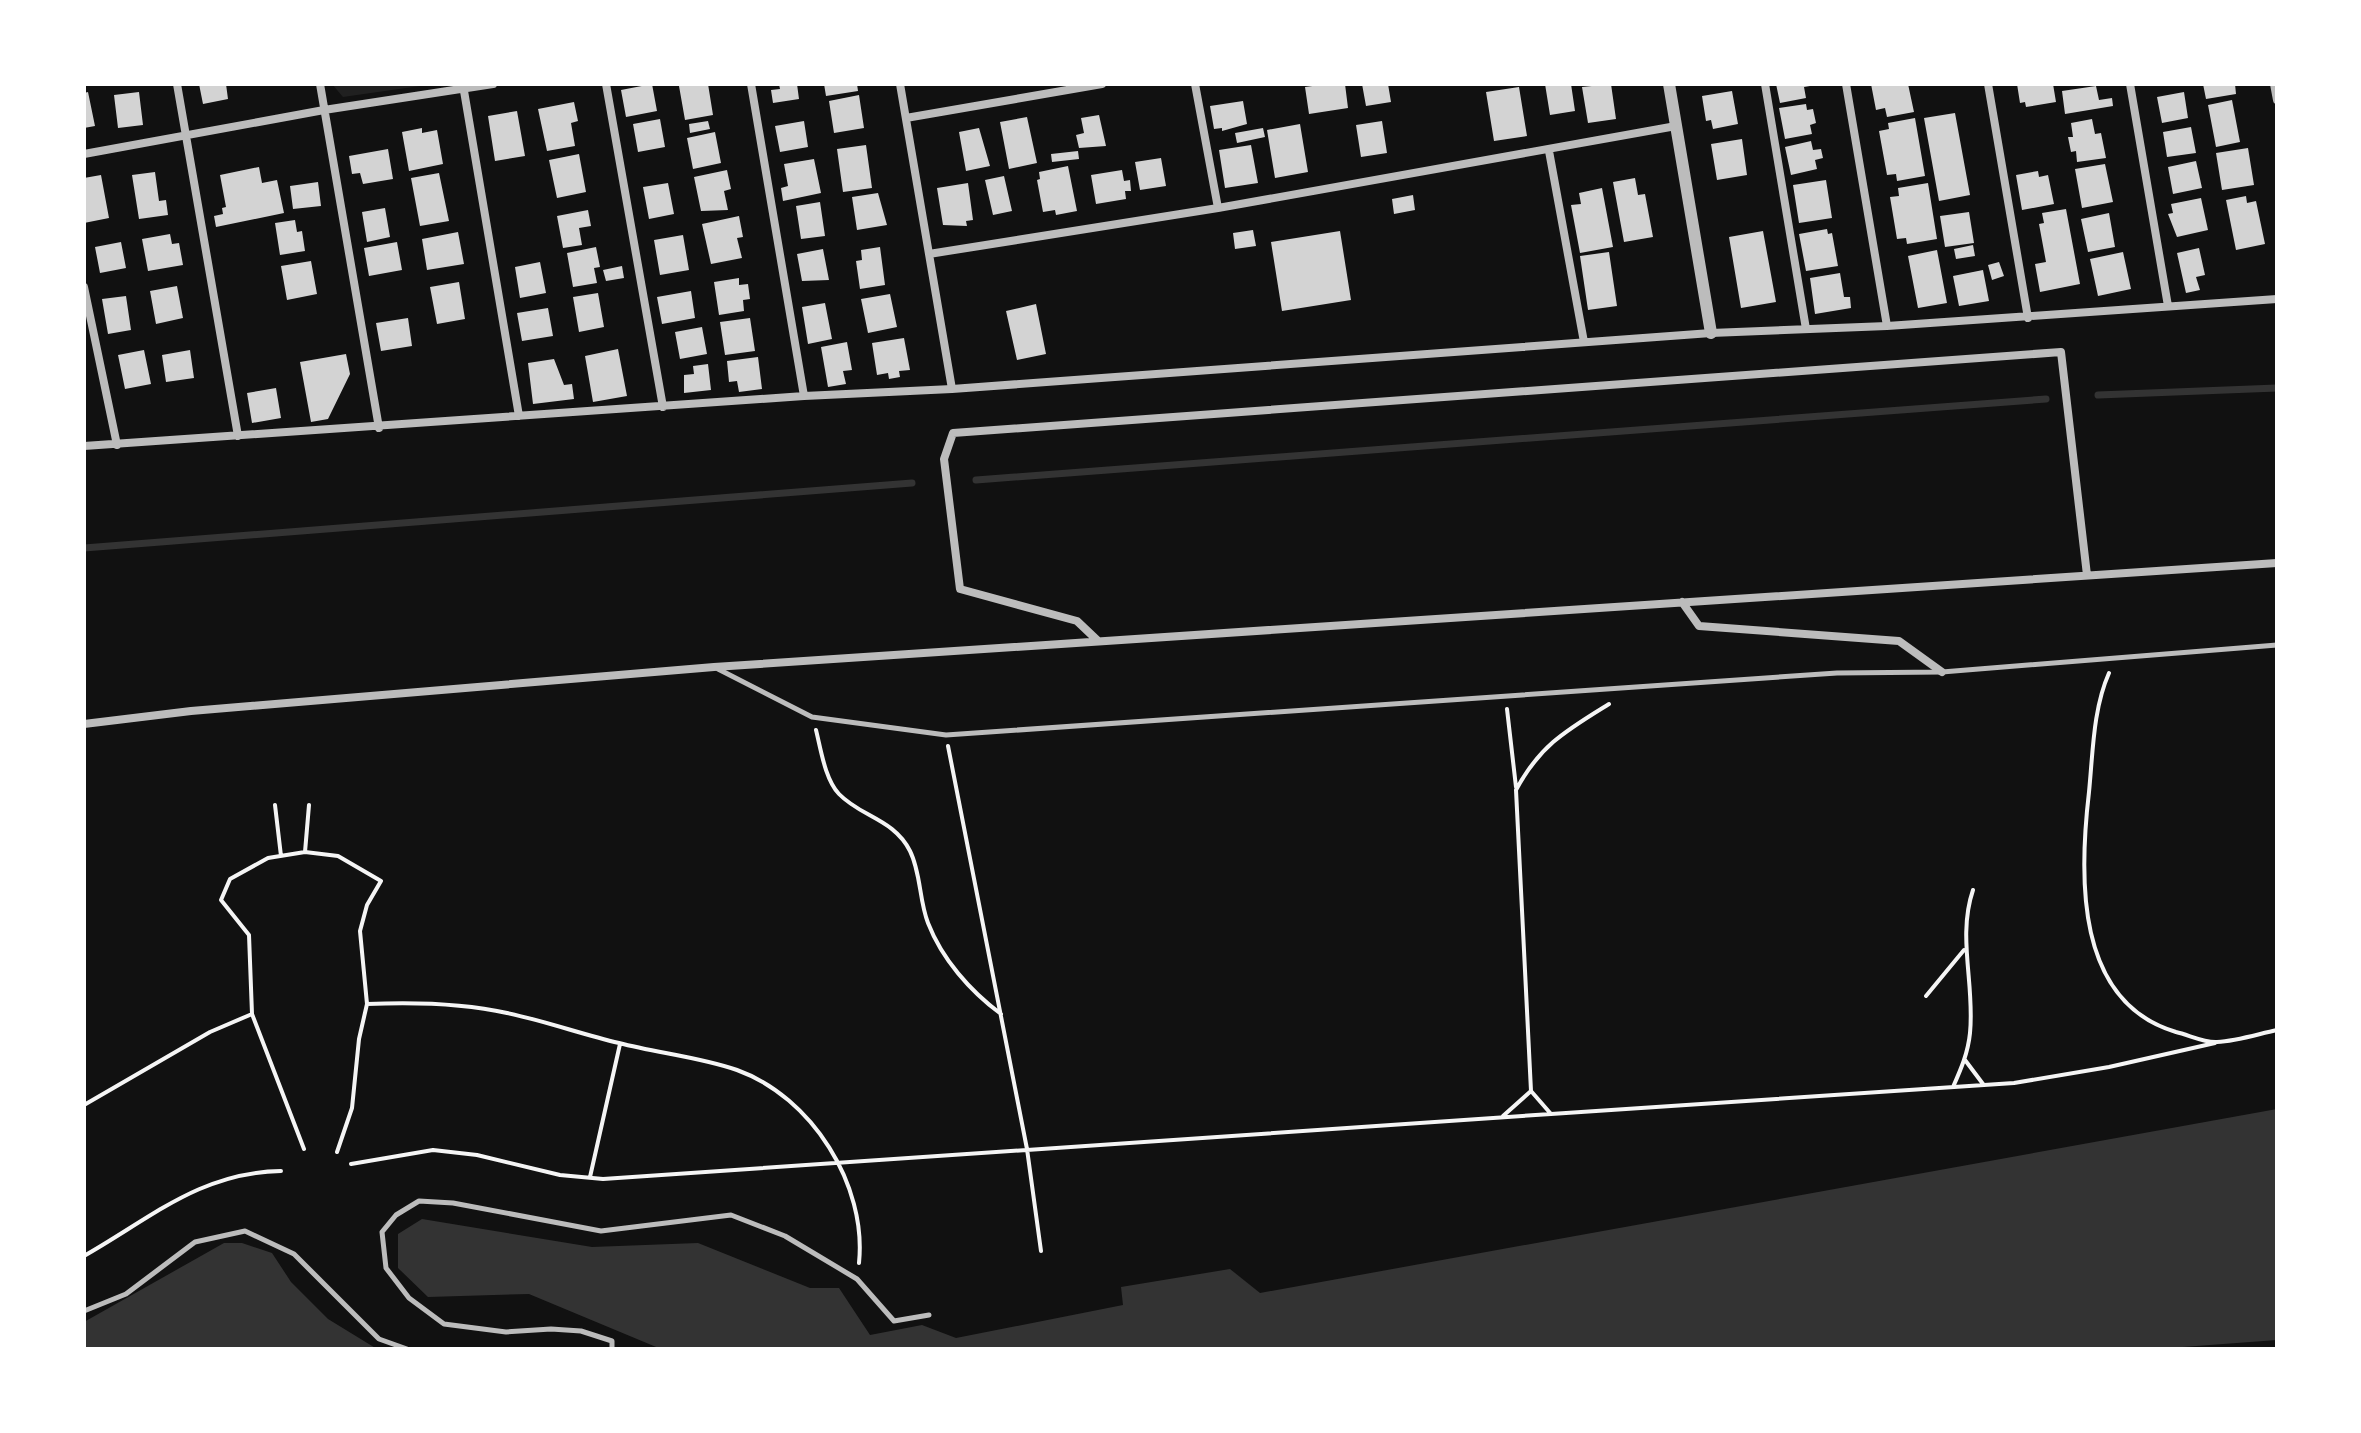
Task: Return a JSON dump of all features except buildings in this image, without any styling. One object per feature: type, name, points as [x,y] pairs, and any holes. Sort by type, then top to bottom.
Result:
[{"type":"street","points":[[177,84],[238,436]]},
{"type":"street","points":[[320,84],[379,428]]},
{"type":"street","points":[[84,154],[463,86],[493,84]]},
{"type":"street","points":[[606,84],[663,407]]},
{"type":"street","points":[[751,84],[804,396]]},
{"type":"street","points":[[900,84],[952,389]]},
{"type":"street","points":[[906,118],[1050,88],[1102,84]]},
{"type":"street","points":[[1195,84],[1218,208]]},
{"type":"street","points":[[1669,84],[1711,333]]},
{"type":"street","points":[[1765,84],[1806,329]]},
{"type":"street","points":[[1846,84],[1887,326]]},
{"type":"street","points":[[1988,84],[2028,318]]},
{"type":"street","points":[[2130,84],[2168,306]]},
{"type":"street","points":[[2274,84],[2277,100]]},
{"type":"street","points":[[463,86],[519,416]]},
{"type":"street","points":[[929,254],[1218,208],[1676,126]]},
{"type":"street","points":[[1549,151],[1584,342]]},
{"type":"street","points":[[84,287],[117,445]]},
{"type":"street","points":[[84,446],[379,428],[804,396],[952,389],[1711,333],[2028,318],[2277,299]]},
{"type":"street","points":[[1097,640],[1077,621],[960,589],[944,459],[953,433],[2061,352],[2087,575]]},
{"type":"street","points":[[84,724],[714,667],[2277,563]]},
{"type":"street","points":[[1682,602],[1699,626],[1899,641],[1942,672]]},
{"type":"lane","points":[[714,667],[812,717],[946,735],[1837,673],[1942,672],[2277,645]]},
{"type":"lane","points":[[612,1349],[612,1341],[581,1331],[506,1332],[444,1324],[409,1298],[386,1268],[382,1232],[396,1215],[419,1201],[453,1203],[601,1231],[731,1215],[785,1236],[857,1279],[894,1321],[929,1315]]},
{"type":"lane","points":[[84,1311],[126,1294],[195,1242],[245,1231],[294,1254],[379,1339],[407,1349]]},
{"type":"path","points":[[2116,657],[2099,695],[2085,824],[2084,892],[2094,948],[2120,999],[2160,1027],[2215,1043]]},
{"type":"path","points":[[1516,790],[1533,758],[1572,726],[1635,688]]},
{"type":"path","points":[[1506,698],[1516,790],[1531,1091],[1551,1114]]},
{"type":"path","points":[[812,717],[836,792],[855,808],[880,818],[898,834],[910,851],[927,922],[945,955],[981,999],[1001,1014]]},
{"type":"path","points":[[946,735],[1027,1149],[1041,1251]]},
{"type":"path","points":[[275,805],[281,856]]},
{"type":"path","points":[[305,852],[309,805]]},
{"type":"path","points":[[304,1149],[252,1014],[249,935],[221,900],[230,879],[268,858],[305,852],[338,856],[381,881],[367,905],[360,931],[367,1004],[359,1039],[352,1108],[337,1152]]},
{"type":"path","points":[[1953,1087],[1965,1060],[1971,1031],[1966,949],[1968,904],[1973,890]]},
{"type":"path","points":[[1926,996],[1966,949]]},
{"type":"path","points":[[367,1004],[410,1002],[505,1012],[620,1044],[739,1071],[779,1094],[812,1120],[838,1165],[855,1211],[861,1245],[857,1279]]},
{"type":"path","points":[[84,1105],[210,1032],[252,1014]]},
{"type":"path","points":[[351,1164],[433,1150],[477,1155],[560,1175],[590,1177],[838,1165],[1027,1149],[1983,1085],[2109,1067],[2277,1030]]},
{"type":"path","points":[[590,1177],[620,1044]]},
{"type":"path","points":[[1965,1060],[1983,1085]]},
{"type":"path","points":[[1501,1117],[1531,1091]]},
{"type":"path","points":[[84,1256],[199,1188],[246,1172],[281,1171]]},
{"type":"shaded area","points":[[332,84],[434,84],[343,97]]},
{"type":"shaded area","points":[[2277,1109],[2277,1340],[2156,1349],[661,1349],[529,1294],[428,1297],[398,1268],[398,1234],[422,1219],[592,1247],[698,1243],[810,1288],[839,1288],[870,1335],[922,1325],[956,1338],[1123,1305],[1121,1287],[1230,1269],[1260,1293]]},
{"type":"shaded area","points":[[224,1243],[242,1243],[272,1253],[291,1282],[328,1319],[377,1349],[84,1349],[84,1322]]},
{"type":"waterway","points":[[2098,395],[2277,388]]},
{"type":"waterway","points":[[976,480],[2046,399]]},
{"type":"waterway","points":[[84,548],[912,483]]}]
